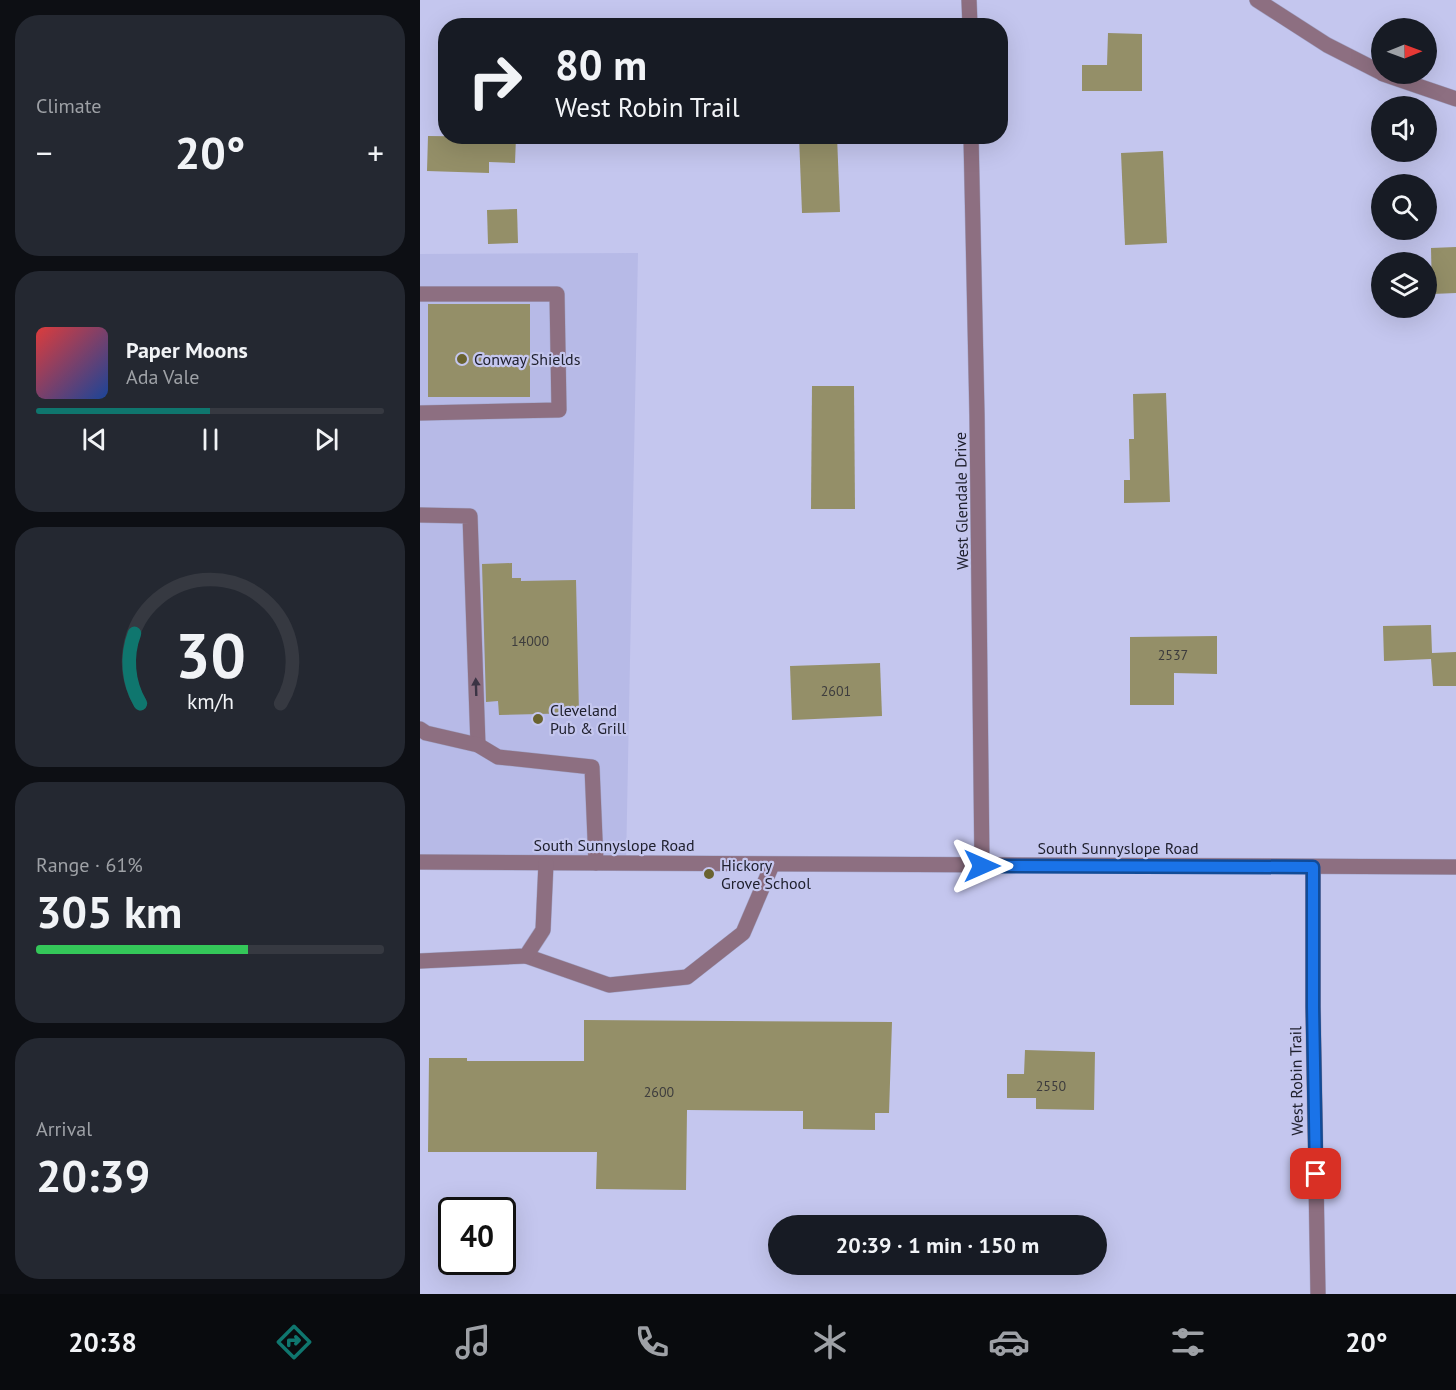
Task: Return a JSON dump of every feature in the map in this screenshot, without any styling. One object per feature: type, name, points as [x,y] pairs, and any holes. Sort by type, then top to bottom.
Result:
[{"type":"street","points":[[969,0],[969,18]]},
{"type":"street","points":[[1257,0],[1327,45],[1371,67]]},
{"type":"street","points":[[1413,84],[1456,99]]},
{"type":"street","name":"West Glendale Drive","points":[[971,144],[978,426],[982,866]]},
{"type":"street","points":[[420,294],[557,294],[559,410],[420,413]]},
{"type":"street","points":[[420,515],[470,516],[478,745]]},
{"type":"street","points":[[420,729],[426,733],[478,745],[498,757],[591,767],[596,863]]},
{"type":"street","name":"South Sunnyslope Road","points":[[420,862],[1456,867]]},
{"type":"street","points":[[526,956],[543,930],[546,863]]},
{"type":"street","points":[[420,961],[526,956],[609,984],[687,977],[743,933],[772,865]]},
{"type":"street","name":"West Robin Trail","points":[[1313,867],[1318,1294]]},
{"type":"shaded area","points":[[638,253],[626,864],[420,862],[420,254]]},
{"type":"building","points":[[1108,33],[1142,34],[1142,91],[1082,91],[1082,65],[1107,65]]},
{"type":"building","points":[[428,136],[438,136],[438,144],[516,144],[515,163],[489,162],[489,173],[427,171]]},
{"type":"building","points":[[799,144],[837,144],[840,212],[802,213]]},
{"type":"building","points":[[1163,151],[1167,243],[1125,245],[1121,153]]},
{"type":"building","points":[[517,209],[518,243],[488,244],[487,210]]},
{"type":"building","points":[[1456,247],[1456,293],[1437,294],[1437,252],[1431,252],[1431,248]]},
{"type":"building","points":[[428,304],[530,304],[530,397],[428,397]]},
{"type":"building","points":[[812,386],[854,386],[855,509],[811,509]]},
{"type":"building","points":[[1166,393],[1170,502],[1124,503],[1124,480],[1130,480],[1129,439],[1134,439],[1133,394]]},
{"type":"building","points":[[512,563],[512,578],[521,578],[521,581],[576,580],[579,713],[499,715],[498,701],[486,702],[482,564]]},
{"type":"building","points":[[1431,625],[1432,653],[1456,652],[1456,686],[1433,686],[1431,659],[1384,661],[1383,626]]},
{"type":"building","points":[[1217,636],[1217,674],[1174,673],[1174,705],[1130,705],[1130,637]]},
{"type":"building","points":[[880,663],[882,716],[792,720],[790,666]]},
{"type":"building","points":[[584,1020],[892,1022],[889,1113],[875,1113],[875,1130],[803,1129],[803,1111],[687,1110],[686,1190],[596,1189],[597,1152],[428,1152],[429,1058],[467,1058],[467,1061],[584,1061]]},
{"type":"building","points":[[1025,1050],[1095,1052],[1094,1110],[1036,1109],[1036,1098],[1007,1098],[1007,1074],[1024,1074]]},
{"type":"place","name":"Conway Shields","points":[[462,359]]},
{"type":"place","name":"Cleveland Pub & Grill","points":[[538,719]]},
{"type":"place","name":"Hickory Grove School","points":[[709,874]]},
{"type":"route","points":[[982,866],[1313,867],[1316,1174]]}]
